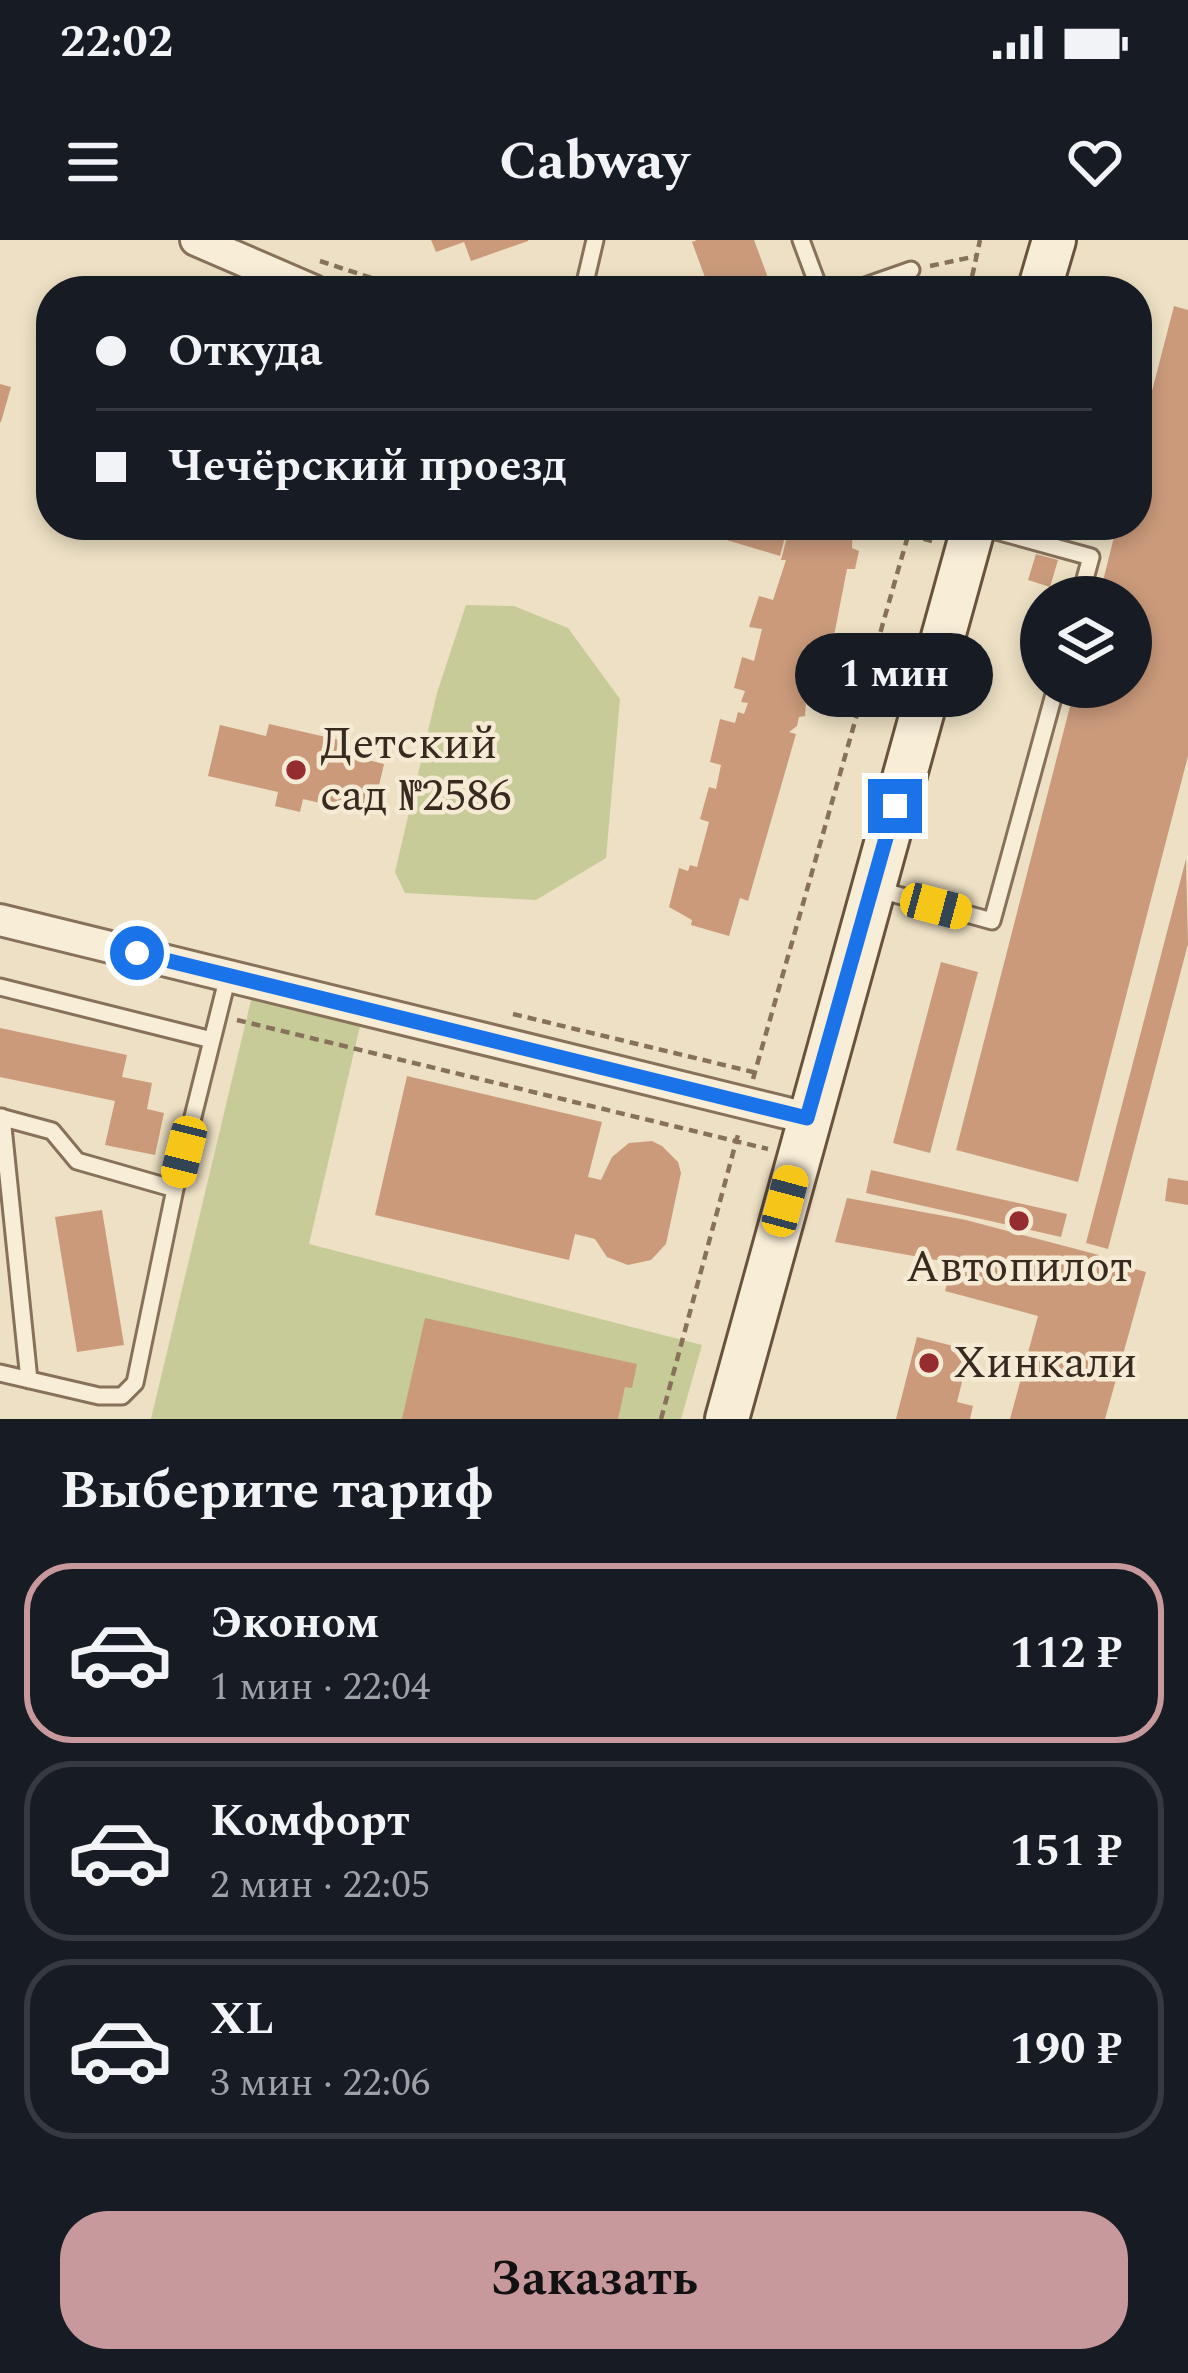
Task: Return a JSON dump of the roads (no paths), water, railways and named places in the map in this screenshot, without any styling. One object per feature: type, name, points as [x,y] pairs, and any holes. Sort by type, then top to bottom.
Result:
[{"type":"main road","points":[[1043,276],[1054,240]]},
{"type":"main road","points":[[727,1419],[970,540]]},
{"type":"street","points":[[208,243],[318,276]]},
{"type":"street","points":[[0,920],[747,1102],[802,1137]]},
{"type":"lane","points":[[587,276],[595,240]]},
{"type":"lane","points":[[801,240],[814,276]]},
{"type":"lane","points":[[894,276],[911,270]]},
{"type":"lane","points":[[1029,540],[1091,557],[1086,576]]},
{"type":"lane","points":[[872,888],[992,921],[1050,708]]},
{"type":"lane","points":[[0,1373],[99,1396],[122,1396],[135,1383],[175,1189],[228,976]]},
{"type":"lane","points":[[0,987],[212,1040]]},
{"type":"lane","points":[[29,1380],[1,1117],[52,1130],[77,1161],[175,1189]]},
{"type":"place","name":"Детский сад №2586","points":[[296,770]]},
{"type":"place","name":"Автопилот","points":[[1019,1221]]},
{"type":"place","name":"Хинкали","points":[[929,1363]]}]
